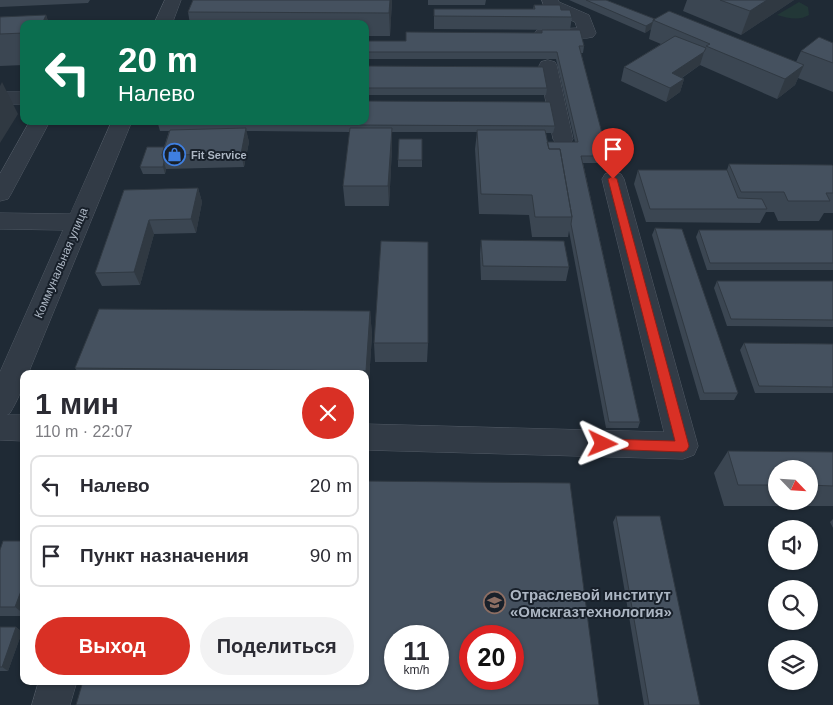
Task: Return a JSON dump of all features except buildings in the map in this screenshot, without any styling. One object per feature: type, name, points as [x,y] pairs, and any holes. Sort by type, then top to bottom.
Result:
[{"type":"street","points":[[165,20],[174,0]]},
{"type":"street","points":[[527,34],[587,33],[583,19],[552,5],[550,0]]},
{"type":"street","points":[[548,66],[562,139]]},
{"type":"street","points":[[0,98],[20,98]]},
{"type":"street","points":[[0,194],[38,125]]},
{"type":"street","name":"Коммунальная улица","points":[[0,405],[120,125]]},
{"type":"street","points":[[369,438],[683,446],[613,179]]},
{"type":"street","points":[[0,221],[78,222]]},
{"type":"street","points":[[0,427],[20,428]]},
{"type":"street","points":[[51,705],[57,685]]},
{"type":"green space","points":[[799,2],[808,7],[809,15],[789,18],[777,15]]},
{"type":"place","name":"Fit Service","points":[[175,155]]},
{"type":"place","name":"Отраслевой институт «Омскгазтехнология»","points":[[494,603]]},
{"type":"route","points":[[603,444],[683,446],[613,179]]}]
